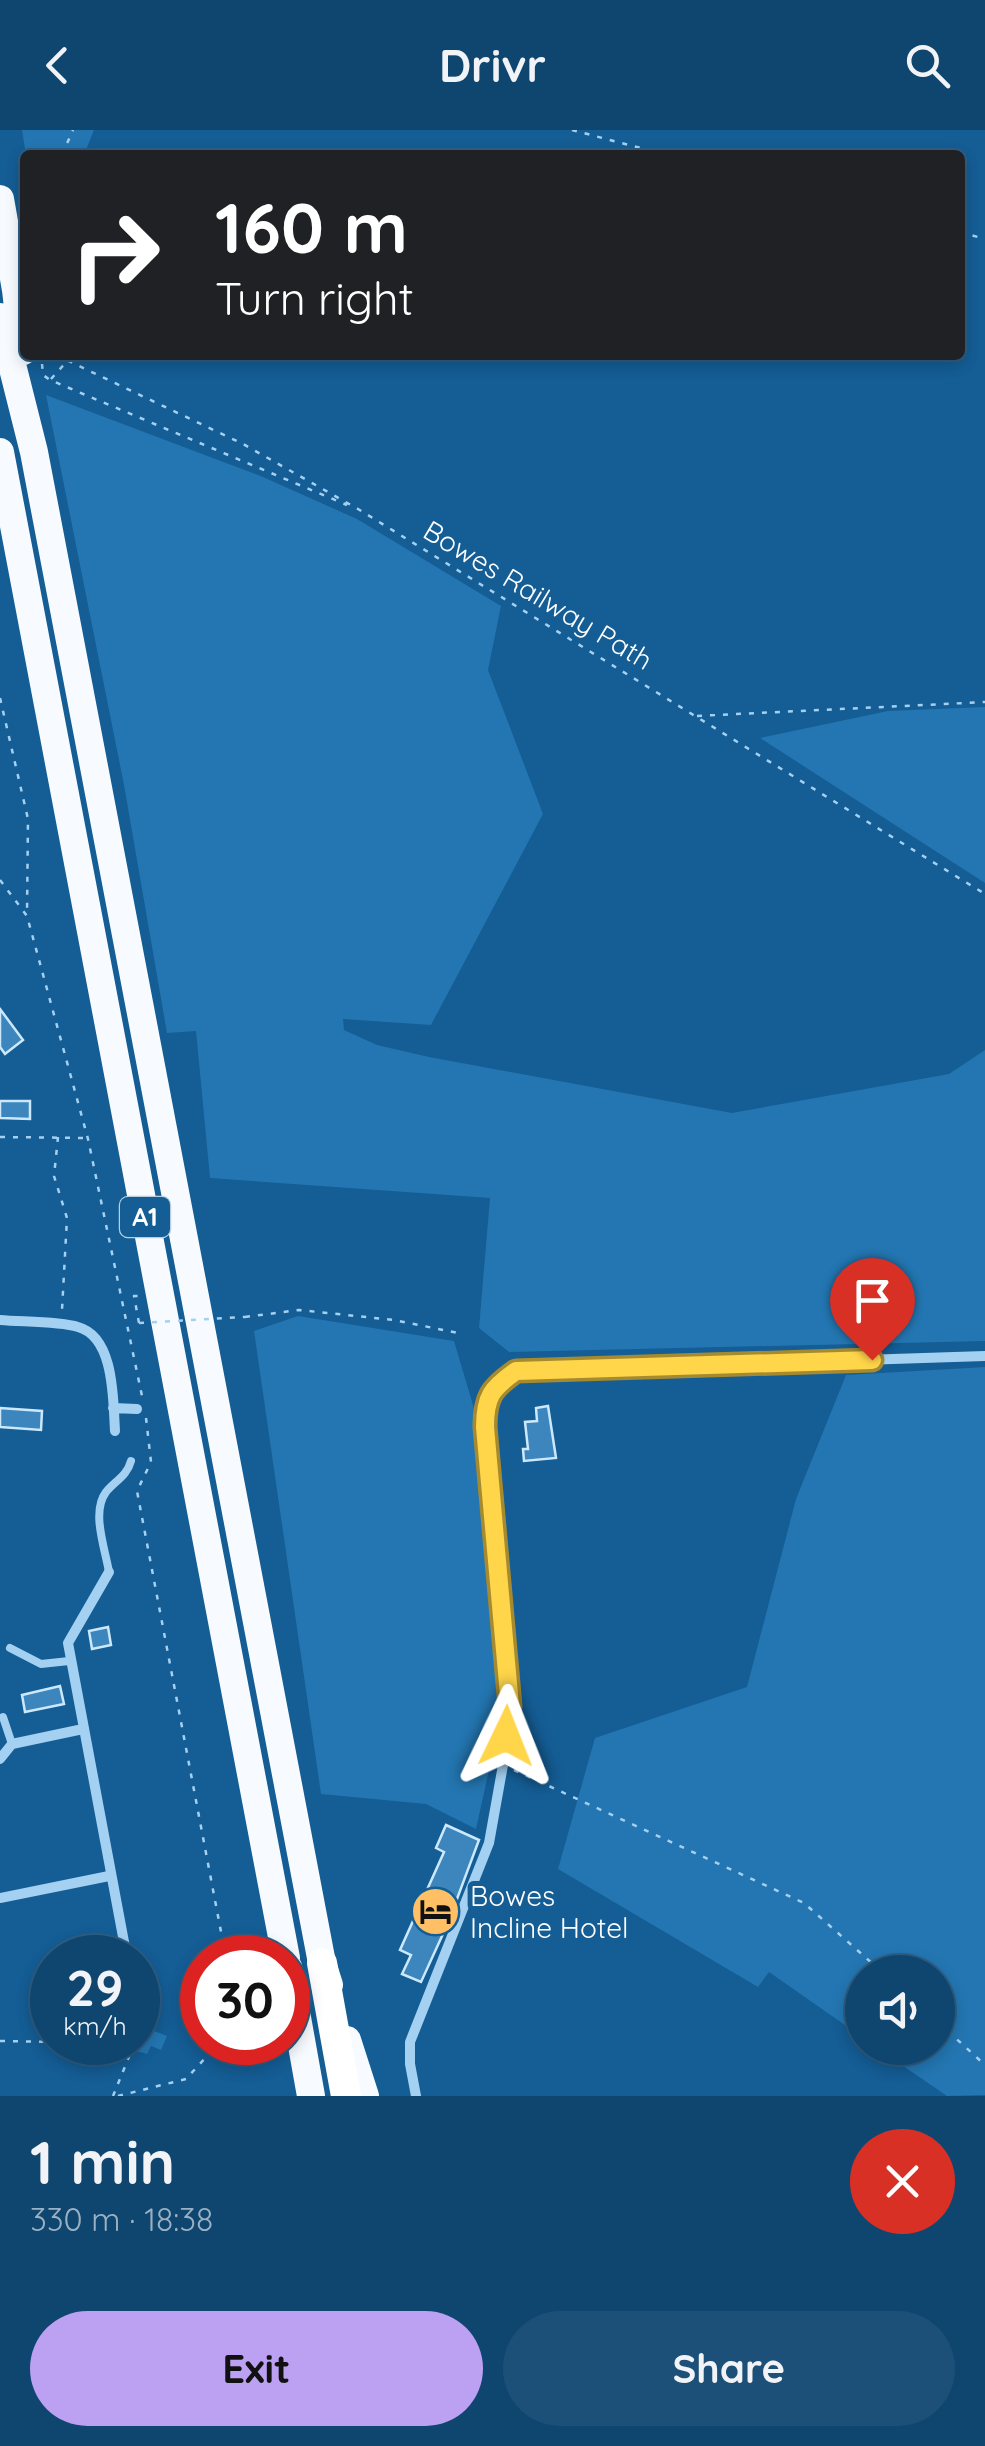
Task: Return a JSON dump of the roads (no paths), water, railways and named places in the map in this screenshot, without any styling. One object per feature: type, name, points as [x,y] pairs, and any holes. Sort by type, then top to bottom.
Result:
[{"type":"highway","name":"A1","points":[[0,199],[20,326]]},
{"type":"highway","name":"A1","points":[[0,317],[34,452],[322,1964],[364,2096]]},
{"type":"highway","name":"A1","points":[[24,360],[34,452]]},
{"type":"highway","name":"A1","points":[[2,464],[282,1935]]},
{"type":"highway","points":[[322,1964],[346,2096]]},
{"type":"highway","points":[[305,2065],[311,2096]]},
{"type":"street","points":[[0,1320],[80,1327],[96,1338],[106,1356],[115,1431]]},
{"type":"street","points":[[416,2096],[410,2042],[489,1842],[504,1765],[510,1706],[485,1427],[485,1408],[494,1386],[516,1371],[985,1356]]},
{"type":"street","points":[[113,1408],[137,1409]]},
{"type":"street","points":[[109,1572],[68,1642],[122,1935]]},
{"type":"street","points":[[0,1759],[12,1744],[83,1729]]},
{"type":"street","points":[[0,1898],[110,1876]]},
{"type":"lane","points":[[109,1572],[98,1506],[107,1490],[129,1469],[131,1460]]},
{"type":"lane","points":[[10,1648],[41,1664],[70,1660]]},
{"type":"lane","points":[[2,1717],[12,1744]]},
{"type":"place","name":"Bowes Incline Hotel","points":[[435,1912]]}]
